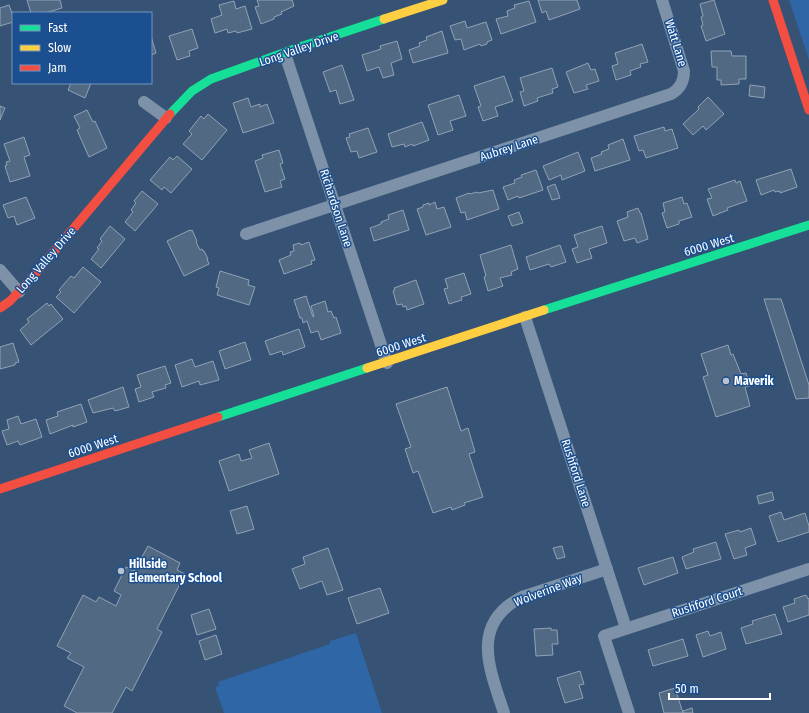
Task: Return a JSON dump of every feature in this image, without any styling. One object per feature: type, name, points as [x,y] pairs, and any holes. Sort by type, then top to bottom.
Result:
[{"type":"street","name":"Long Valley Drive","points":[[0,308],[19,292],[166,118],[183,100],[203,84],[300,47],[443,0]]},
{"type":"street","name":"Watt Lane","points":[[662,0],[684,71],[681,86]]},
{"type":"street","points":[[773,0],[809,110]]},
{"type":"street","name":"Richardson Lane","points":[[285,54],[387,363]]},
{"type":"street","name":"Aubrey Lane","points":[[246,234],[667,96],[675,92],[681,86]]},
{"type":"street","points":[[144,102],[166,118]]},
{"type":"street","name":"6000 West","points":[[0,490],[809,225]]},
{"type":"street","points":[[0,270],[19,292]]},
{"type":"street","name":"Rushford Lane","points":[[525,317],[626,628]]},
{"type":"street","name":"Rushford Court","points":[[629,713],[604,636],[809,568]]},
{"type":"street","name":"Wolverine Way","points":[[504,713],[491,673],[487,654],[490,631],[498,616],[509,605],[522,597],[607,569]]},
{"type":"shaded area","points":[[789,0],[809,0],[809,60]]},
{"type":"shaded area","points":[[356,633],[382,713],[224,713],[215,687],[219,686],[218,682],[330,644],[330,641]]},
{"type":"building","points":[[27,0],[60,0],[62,8],[48,12],[31,12]]},
{"type":"building","points":[[257,0],[292,0],[294,6],[281,12],[282,14],[274,17],[274,19],[261,24],[255,7],[259,6]]},
{"type":"building","points":[[538,0],[577,0],[580,9],[549,20],[546,11],[542,13]]},
{"type":"building","points":[[714,0],[725,34],[706,41],[701,26],[703,25],[701,17],[703,16],[700,4]]},
{"type":"building","points":[[234,1],[236,9],[245,6],[252,29],[237,33],[236,31],[228,33],[227,29],[215,33],[211,19],[222,15],[219,5]]},
{"type":"building","points":[[529,1],[536,22],[501,34],[496,19],[508,16],[507,11],[515,8],[514,5]]},
{"type":"building","points":[[9,5],[12,13],[12,22],[0,26],[0,8]]},
{"type":"building","points":[[465,21],[467,28],[486,22],[492,40],[487,42],[487,44],[481,46],[480,44],[464,50],[461,39],[455,40],[450,26]]},
{"type":"building","points":[[192,29],[198,48],[189,51],[190,56],[177,60],[169,36]]},
{"type":"building","points":[[442,31],[448,53],[413,63],[409,50],[420,46],[419,43],[427,40],[426,37]]},
{"type":"building","points":[[152,39],[156,53],[152,55]]},
{"type":"building","points":[[397,41],[402,59],[391,63],[394,75],[383,78],[379,67],[367,71],[362,55],[381,49],[380,46]]},
{"type":"building","points":[[642,44],[648,62],[640,64],[641,67],[630,71],[631,75],[616,80],[612,66],[618,64],[615,53]]},
{"type":"building","points":[[711,51],[731,51],[732,56],[746,56],[746,79],[739,79],[739,84],[721,85],[721,80],[717,80],[717,67],[712,67]]},
{"type":"building","points":[[588,63],[591,70],[595,69],[599,81],[586,85],[588,89],[574,93],[566,72]]},
{"type":"building","points":[[342,65],[354,100],[340,104],[336,90],[330,92],[323,72]]},
{"type":"building","points":[[552,68],[558,87],[552,89],[553,93],[537,98],[538,101],[524,106],[520,92],[524,91],[520,78]]},
{"type":"building","points":[[504,76],[513,101],[495,107],[498,116],[483,121],[478,107],[481,106],[474,86]]},
{"type":"building","points":[[71,84],[91,84],[85,98],[68,90]]},
{"type":"building","points":[[750,85],[765,87],[764,98],[749,96]]},
{"type":"building","points":[[459,95],[466,116],[450,121],[453,130],[438,135],[428,105]]},
{"type":"building","points":[[708,97],[724,114],[706,130],[703,126],[693,135],[683,124],[699,109],[698,107]]},
{"type":"building","points":[[248,98],[251,107],[260,104],[260,107],[267,104],[274,123],[243,133],[233,103]]},
{"type":"building","points":[[0,106],[5,108],[0,120]]},
{"type":"building","points":[[87,110],[93,122],[95,121],[107,148],[89,157],[77,130],[80,128],[74,116]]},
{"type":"building","points":[[208,114],[227,130],[202,160],[183,144],[192,134],[189,131],[201,116],[204,119]]},
{"type":"building","points":[[422,122],[429,140],[413,146],[412,144],[405,147],[404,144],[392,147],[388,134]]},
{"type":"building","points":[[664,127],[665,131],[672,129],[678,148],[646,158],[643,150],[639,151],[634,136]]},
{"type":"building","points":[[368,128],[377,152],[359,158],[357,151],[351,152],[346,138],[350,137],[349,134]]},
{"type":"building","points":[[24,137],[30,155],[24,157],[30,176],[10,182],[5,166],[7,165],[6,162],[10,161],[4,144]]},
{"type":"building","points":[[623,139],[630,160],[595,171],[591,158],[602,154],[601,152],[609,149],[608,145]]},
{"type":"building","points":[[279,150],[283,163],[280,164],[285,179],[280,181],[282,187],[265,192],[255,161],[263,158],[262,155]]},
{"type":"building","points":[[578,152],[585,171],[562,180],[561,175],[549,180],[543,166]]},
{"type":"building","points":[[177,156],[192,169],[171,193],[164,187],[162,190],[150,180],[170,157],[173,160]]},
{"type":"building","points":[[791,169],[797,187],[780,193],[780,191],[775,192],[774,190],[761,195],[756,180]]},
{"type":"building","points":[[536,170],[543,190],[508,200],[503,187],[515,183],[514,180],[522,177],[521,175]]},
{"type":"building","points":[[735,180],[736,183],[740,181],[747,201],[727,208],[728,210],[713,216],[707,199],[712,198],[708,189]]},
{"type":"building","points":[[555,184],[560,198],[552,200],[547,187]]},
{"type":"building","points":[[493,190],[499,209],[467,220],[465,212],[461,213],[456,198],[469,193]]},
{"type":"building","points":[[142,191],[158,204],[135,231],[125,222],[133,212],[131,210],[136,203],[134,201]]},
{"type":"building","points":[[26,197],[35,218],[17,225],[14,216],[8,218],[3,205]]},
{"type":"building","points":[[682,197],[684,204],[687,203],[692,217],[679,221],[679,224],[667,228],[662,213],[665,212],[663,203]]},
{"type":"building","points":[[435,202],[437,209],[444,207],[451,227],[426,235],[417,209],[423,207],[423,205],[429,203],[429,205]]},
{"type":"building","points":[[638,208],[641,213],[648,239],[637,243],[635,238],[624,241],[617,221],[628,217],[627,212]]},
{"type":"building","points":[[403,210],[409,230],[374,241],[370,228],[389,219],[388,215]]},
{"type":"building","points":[[519,212],[523,223],[512,226],[508,216]]},
{"type":"building","points":[[110,226],[125,239],[101,268],[91,259],[99,249],[97,248],[102,241],[100,239]]},
{"type":"building","points":[[602,226],[607,243],[589,249],[592,258],[577,263],[572,249],[578,247],[574,235]]},
{"type":"building","points":[[192,230],[200,250],[202,249],[204,251],[209,264],[184,276],[167,241]]},
{"type":"building","points":[[309,242],[315,260],[311,261],[312,264],[284,274],[279,260],[291,255],[290,252],[294,251],[293,245],[300,243],[301,245]]},
{"type":"building","points":[[511,245],[518,269],[511,272],[512,275],[500,278],[503,286],[488,291],[484,277],[486,276],[480,255]]},
{"type":"building","points":[[560,245],[566,262],[551,267],[549,264],[530,270],[526,257]]},
{"type":"building","points":[[83,267],[101,282],[74,313],[56,297],[61,292],[59,290],[71,276],[74,278]]},
{"type":"building","points":[[220,271],[249,280],[248,285],[255,287],[249,305],[217,295],[219,288],[216,287]]},
{"type":"building","points":[[464,273],[471,294],[461,297],[462,300],[449,304],[444,289],[448,288],[445,279]]},
{"type":"building","points":[[416,280],[424,304],[407,310],[406,306],[403,307],[402,304],[397,305],[393,291],[395,290],[394,288]]},
{"type":"building","points":[[306,296],[313,317],[311,306],[325,301],[328,312],[331,311],[334,318],[336,317],[341,333],[321,340],[318,331],[311,333],[307,321],[303,323],[302,318],[300,318],[294,300]]},
{"type":"building","name":"Maverik","points":[[764,299],[781,299],[809,385],[809,398],[796,399]]},
{"type":"building","points":[[47,303],[49,306],[51,304],[63,319],[31,345],[20,330],[29,322],[27,319]]},
{"type":"building","points":[[299,329],[305,347],[283,355],[282,351],[270,355],[265,341]]},
{"type":"building","points":[[245,342],[251,360],[225,369],[219,351]]},
{"type":"building","points":[[13,343],[19,362],[15,363],[15,365],[0,369],[0,347]]},
{"type":"building","name":"Maverik","points":[[728,345],[731,355],[733,354],[741,374],[746,373],[750,386],[745,387],[750,406],[716,417],[703,377],[708,375],[701,354]]},
{"type":"building","points":[[192,359],[195,367],[213,361],[219,380],[200,385],[199,381],[182,387],[175,365]]},
{"type":"building","points":[[165,366],[171,383],[165,385],[166,388],[152,392],[154,397],[139,402],[135,389],[141,387],[137,375]]},
{"type":"building","points":[[123,387],[129,407],[115,411],[113,408],[93,413],[88,400]]},
{"type":"building","points":[[447,387],[461,431],[468,428],[475,452],[469,454],[483,497],[464,503],[465,505],[452,510],[451,507],[433,513],[418,471],[413,473],[405,449],[411,447],[396,404]]},
{"type":"building","points":[[81,404],[87,422],[73,427],[73,425],[50,434],[46,420],[58,416],[57,412]]},
{"type":"building","points":[[18,416],[21,424],[36,419],[42,437],[20,445],[18,441],[7,445],[2,431],[9,429],[7,420]]},
{"type":"building","points":[[269,443],[279,474],[229,491],[219,461],[239,454],[241,461],[252,458],[249,450]]},
{"type":"building","points":[[772,492],[774,500],[759,504],[757,496]]},
{"type":"building","points":[[247,506],[254,529],[237,534],[230,511]]},
{"type":"building","points":[[781,512],[784,520],[805,513],[809,526],[809,532],[778,542],[769,516]]},
{"type":"building","points":[[751,528],[756,544],[745,548],[747,555],[734,559],[725,534],[739,530],[740,532]]},
{"type":"building","points":[[716,542],[721,559],[686,569],[682,557],[694,552],[693,549]]},
{"type":"building","points":[[148,546],[180,563],[177,570],[185,574],[157,629],[162,632],[132,691],[126,687],[112,713],[77,713],[64,706],[84,667],[67,658],[71,653],[57,646],[83,595],[96,602],[99,597],[116,606],[121,595],[114,591],[126,567],[134,571]]},
{"type":"building","points":[[562,546],[565,557],[557,559],[553,548]]},
{"type":"building","points":[[328,548],[343,590],[327,595],[322,581],[300,589],[292,569],[305,564],[303,557]]},
{"type":"building","points":[[673,557],[678,573],[644,585],[638,568]]},
{"type":"building","points":[[380,588],[389,613],[357,624],[348,598]]},
{"type":"building","points":[[806,595],[808,599],[809,598],[809,615],[788,622],[783,607],[795,603],[794,599]]},
{"type":"building","points":[[209,609],[216,629],[197,635],[191,615]]},
{"type":"building","points":[[775,614],[782,634],[746,644],[741,628],[753,624],[752,621]]},
{"type":"building","points":[[551,628],[551,630],[557,630],[558,644],[552,644],[553,655],[536,656],[534,629]]},
{"type":"building","points":[[708,631],[710,636],[721,632],[726,649],[703,657],[696,635]]},
{"type":"building","points":[[216,635],[222,654],[205,660],[199,641]]},
{"type":"building","points":[[683,639],[688,656],[653,666],[648,650]]},
{"type":"building","points":[[580,671],[584,684],[579,685],[583,698],[565,703],[557,678]]},
{"type":"building","points":[[675,688],[683,713],[664,713],[659,693]]},
{"type":"building","points":[[692,708],[693,713],[684,713],[683,711]]},
{"type":"traffic: fast","points":[[170,114],[192,91],[211,79],[384,19]]},
{"type":"traffic: fast","points":[[544,310],[809,225]]},
{"type":"traffic: fast","points":[[218,417],[367,368]]},
{"type":"traffic: slow","points":[[384,19],[443,0]]},
{"type":"traffic: slow","points":[[367,368],[544,310]]},
{"type":"traffic: jam","points":[[773,0],[809,110]]},
{"type":"traffic: jam","points":[[0,308],[10,301],[30,280],[170,114]]},
{"type":"traffic: jam","points":[[0,489],[218,417]]},
{"type":"place","name":"Maverik","points":[[726,381]]},
{"type":"place","name":"Hillside Elementary School","points":[[121,571]]}]
